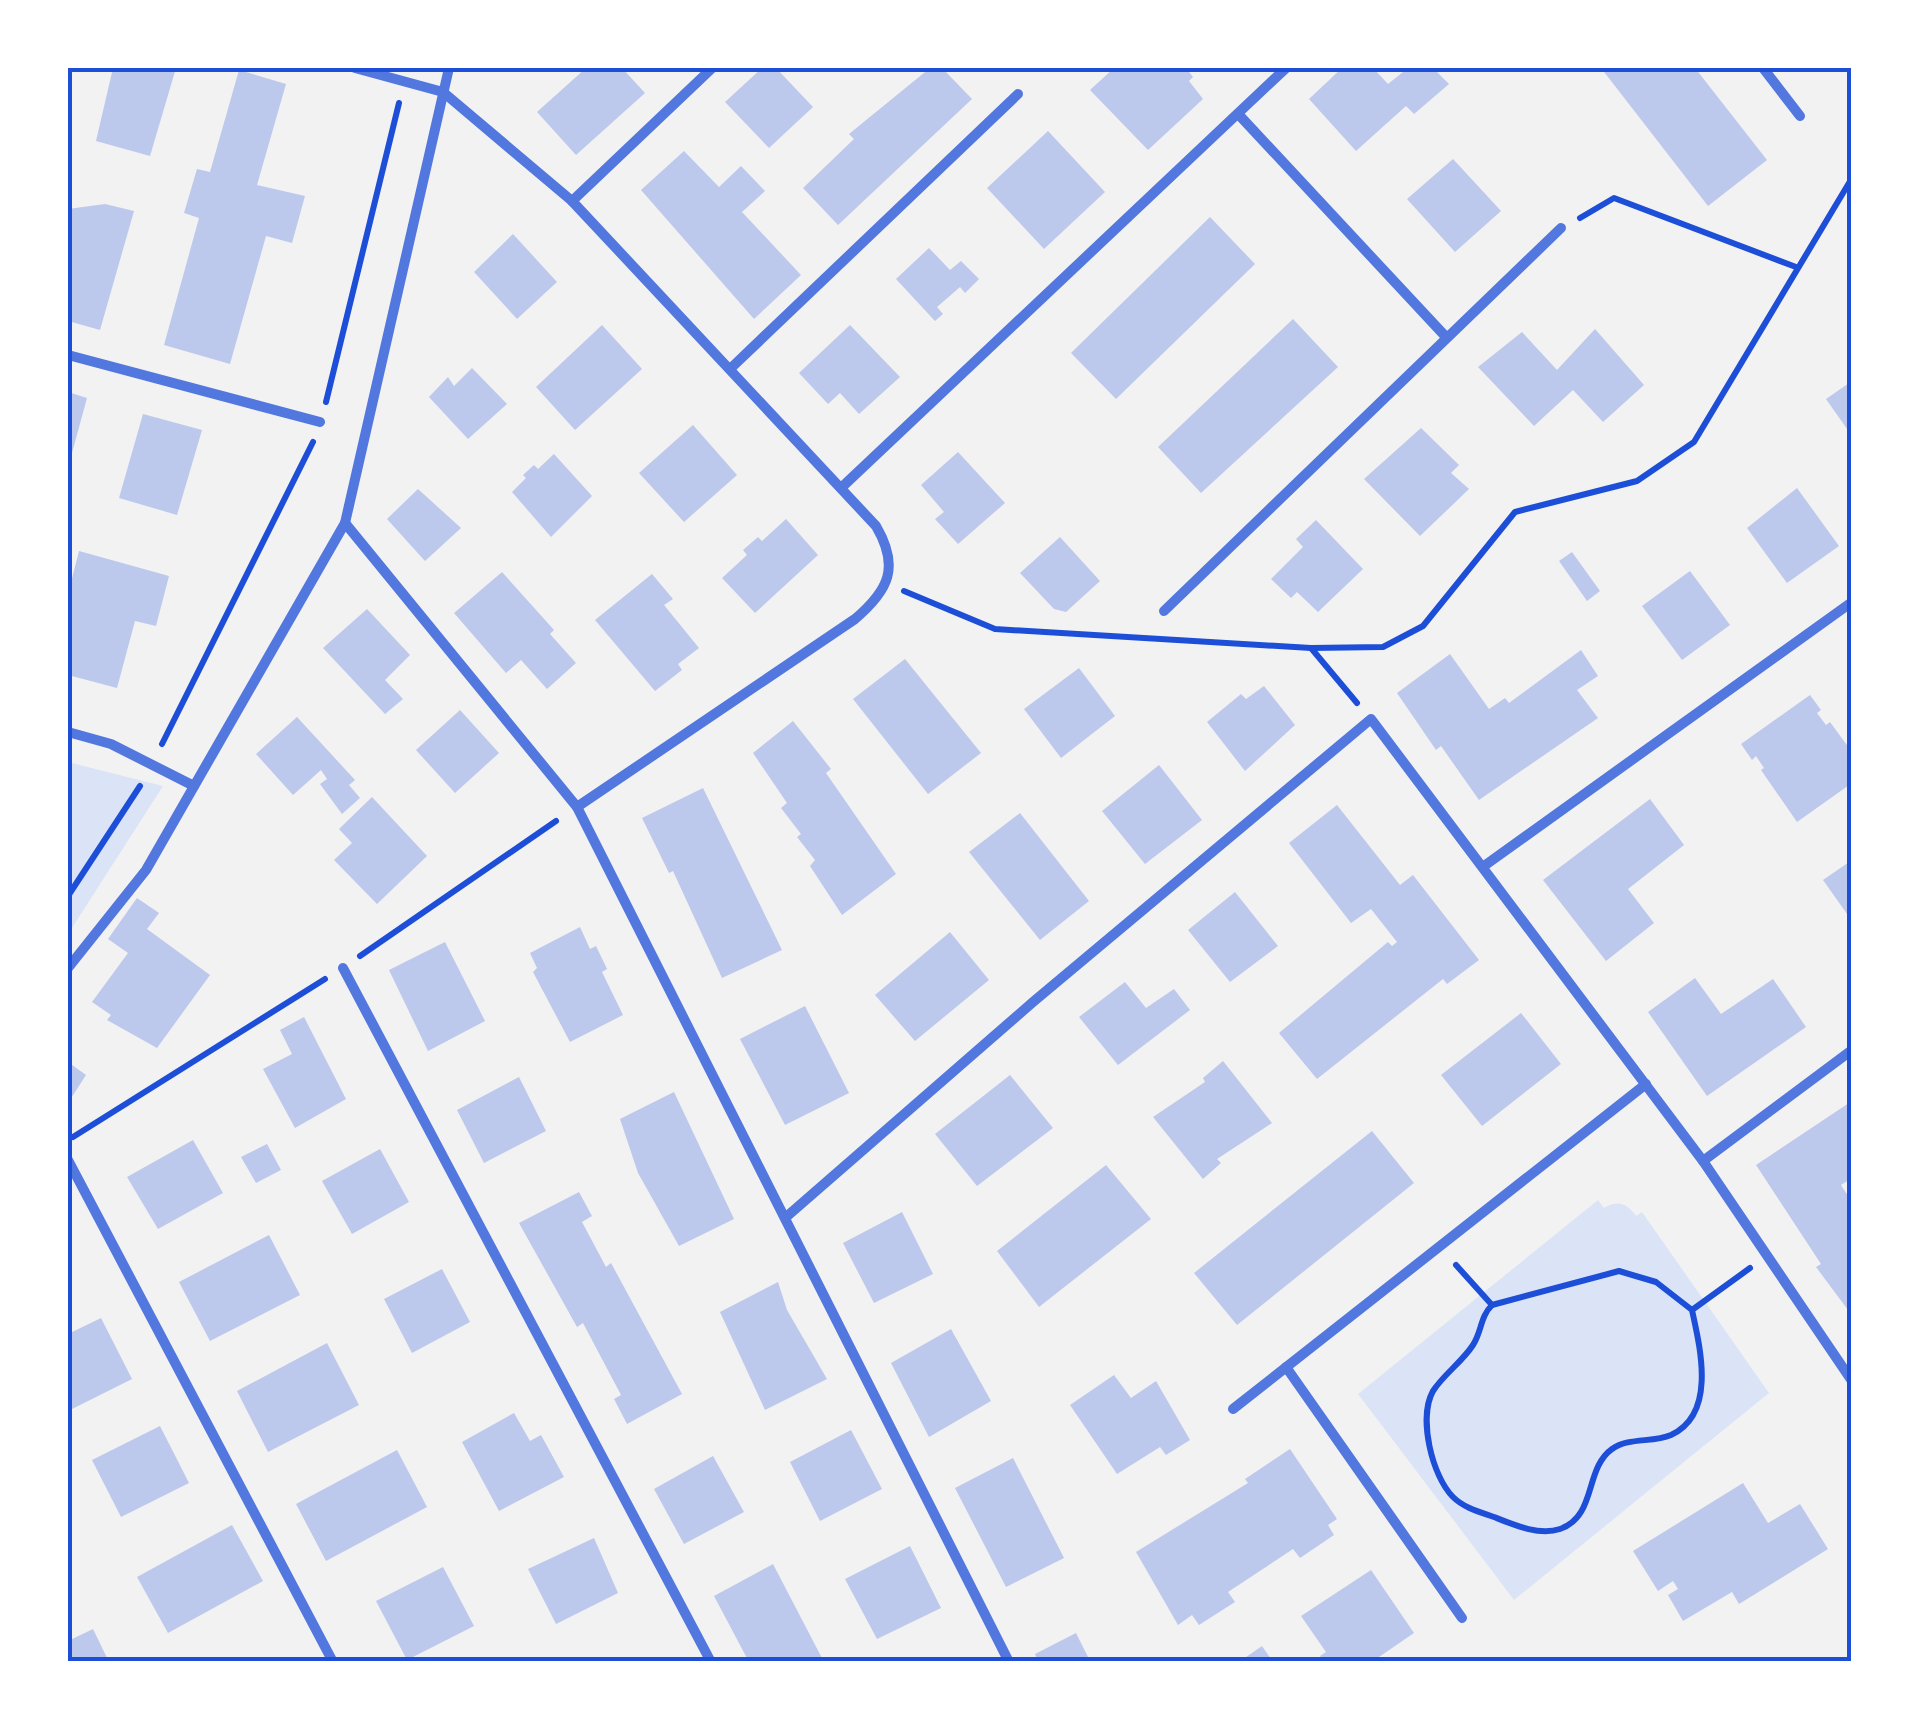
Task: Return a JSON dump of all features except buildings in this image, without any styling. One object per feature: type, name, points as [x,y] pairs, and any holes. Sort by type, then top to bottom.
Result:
[{"type":"street","points":[[355,68],[443,92],[572,201],[842,488],[886,543],[891,560],[888,585],[855,619],[576,808]]},
{"type":"street","points":[[68,968],[146,870],[345,523],[449,68]]},
{"type":"street","points":[[572,201],[712,68]]},
{"type":"street","points":[[842,488],[1240,116],[1286,68]]},
{"type":"street","points":[[1763,68],[1800,116]]},
{"type":"street","points":[[730,368],[1018,94]]},
{"type":"street","points":[[1240,116],[1446,337]]},
{"type":"street","points":[[1164,611],[1561,228]]},
{"type":"street","points":[[68,354],[320,422]]},
{"type":"street","points":[[345,523],[576,808],[1009,1662]]},
{"type":"street","points":[[1484,866],[1852,602]]},
{"type":"street","points":[[786,1218],[1033,1002],[1371,720],[1703,1161],[1851,1379]]},
{"type":"street","points":[[68,732],[111,744],[194,786]]},
{"type":"street","points":[[343,968],[712,1662]]},
{"type":"street","points":[[1703,1161],[1852,1050]]},
{"type":"street","points":[[1233,1409],[1646,1084]]},
{"type":"street","points":[[68,1160],[333,1662]]},
{"type":"street","points":[[1286,1367],[1462,1618]]},
{"type":"path","points":[[888,585],[994,628],[1311,648],[1383,648],[1422,626],[1515,512],[1637,481],[1694,442],[1852,178]]},
{"type":"path","points":[[1561,228],[1614,198],[1796,267]]},
{"type":"path","points":[[1311,648],[1371,720]]},
{"type":"path","points":[[68,896],[127,812],[152,764]]},
{"type":"path","points":[[1438,1245],[1492,1304]]},
{"type":"path","points":[[1692,1310],[1767,1256]]},
{"type":"path","points":[[1618,1271],[1656,1282],[1692,1310],[1702,1375],[1697,1407],[1672,1434],[1619,1444],[1606,1453],[1596,1466],[1583,1511],[1563,1528],[1544,1532],[1462,1505],[1450,1494],[1424,1426],[1434,1388],[1466,1355],[1492,1304],[1618,1271]]},
{"type":"shaded area","points":[[68,762],[163,786],[68,934]]},
{"type":"shaded area","points":[[1598,1200],[1604,1208],[1617,1204],[1629,1208],[1636,1216],[1642,1212],[1769,1393],[1514,1600],[1358,1394]]}]
